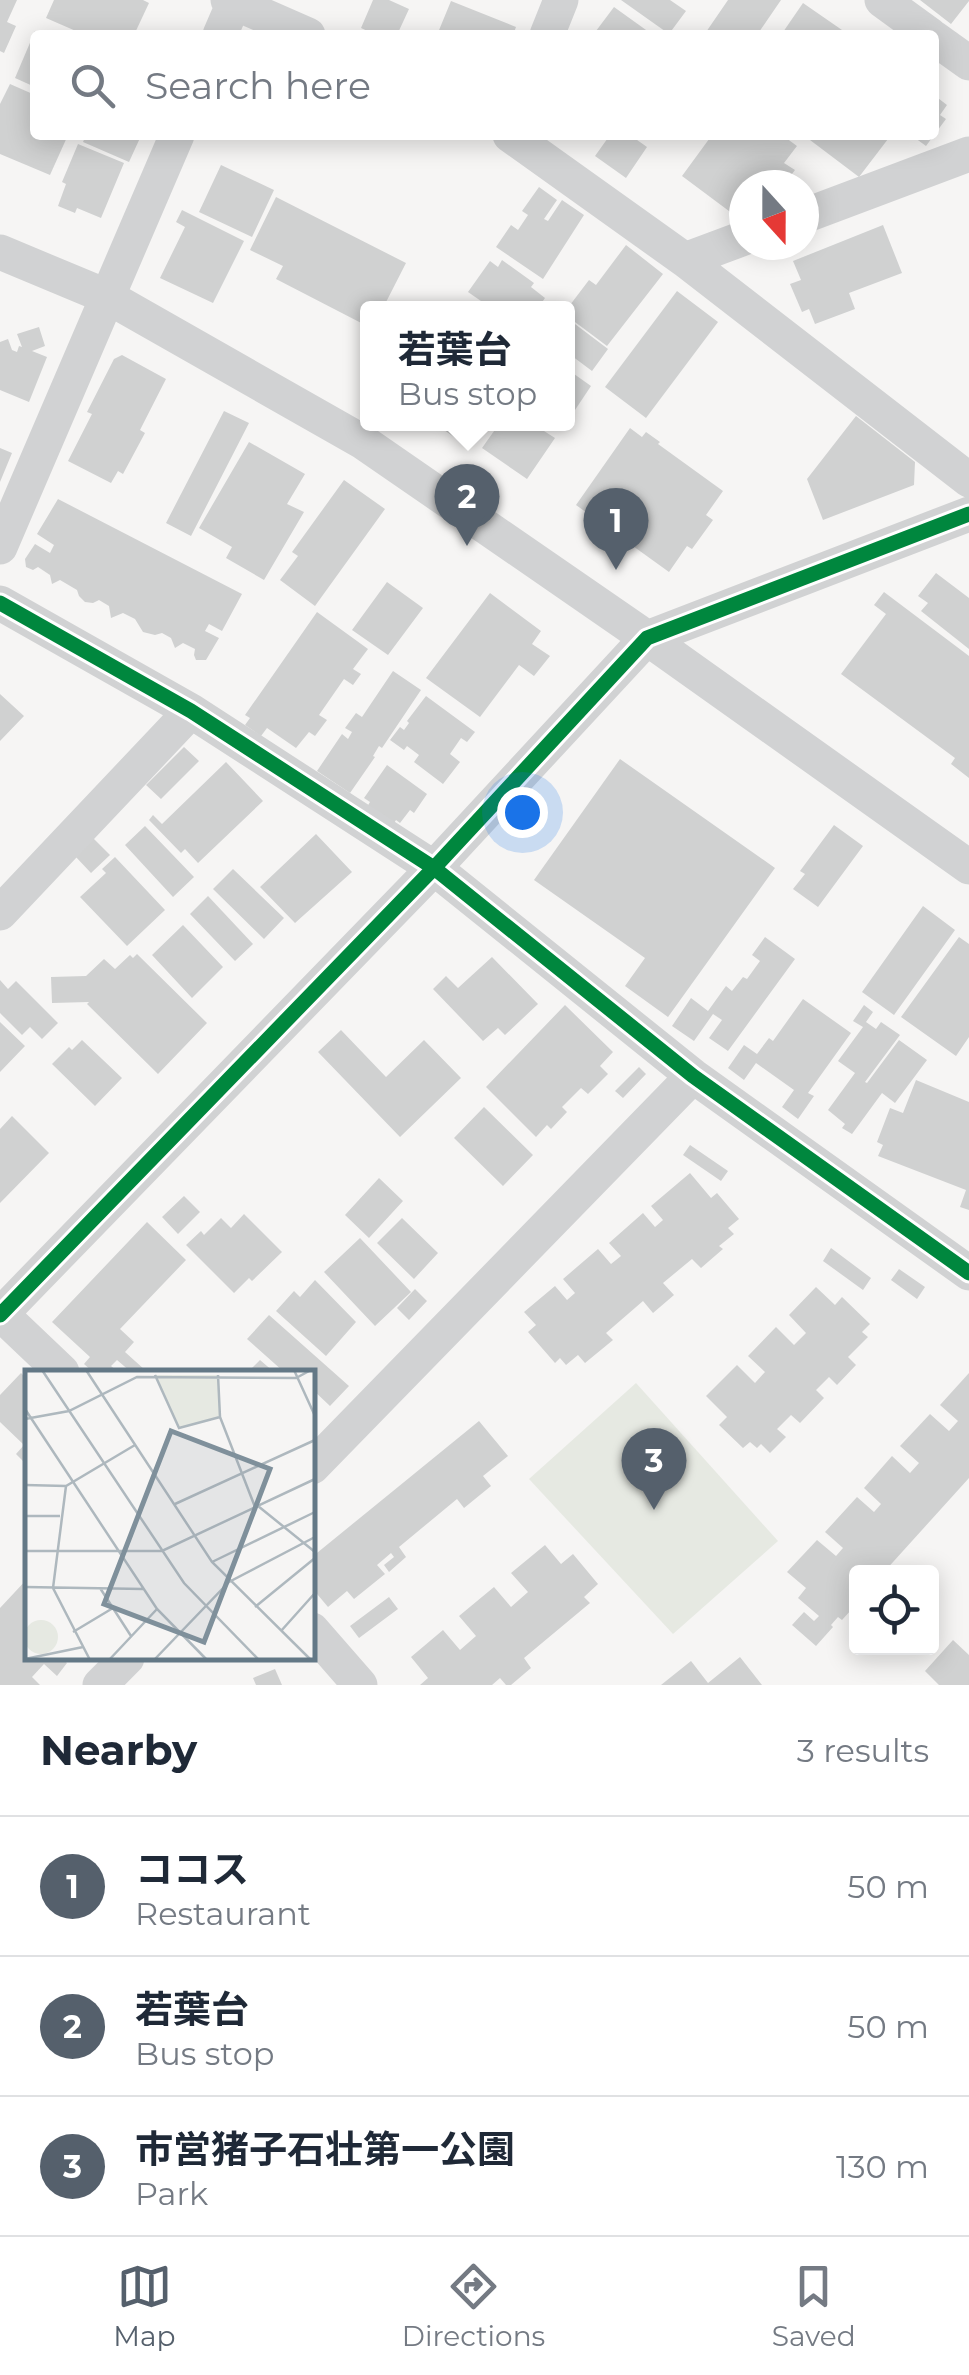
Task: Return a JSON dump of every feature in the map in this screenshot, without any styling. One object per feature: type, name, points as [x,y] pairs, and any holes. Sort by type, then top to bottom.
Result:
[{"type":"street","points":[[550,30],[562,0]]},
{"type":"street","points":[[882,0],[924,30]]},
{"type":"street","points":[[222,30],[232,1],[297,30]]},
{"type":"street","points":[[939,41],[969,63]]},
{"type":"street","points":[[0,547],[175,140]]},
{"type":"street","points":[[517,140],[685,260],[969,480]]},
{"type":"street","points":[[819,210],[969,154]]},
{"type":"street","points":[[685,260],[729,244]]},
{"type":"street","points":[[0,252],[108,297],[363,442],[969,867]]},
{"type":"street","points":[[60,1370],[1,1314],[434,868],[647,638],[969,514]]},
{"type":"street","points":[[0,603],[191,712],[434,868],[693,1076],[969,1273]]},
{"type":"street","points":[[0,912],[191,712]]},
{"type":"street","points":[[315,1464],[693,1076]]},
{"type":"street","points":[[315,1633],[360,1685]]},
{"type":"street","points":[[100,1685],[125,1660]]},
{"type":"shaded area","points":[[636,1383],[778,1541],[673,1634],[529,1479]]},
{"type":"building","points":[[0,0],[17,0],[7,22],[16,26],[4,53],[0,51]]},
{"type":"building","points":[[54,0],[149,3],[136,30],[74,30],[46,18]]},
{"type":"building","points":[[373,0],[389,0],[409,9],[399,30],[361,28]]},
{"type":"building","points":[[621,0],[670,0],[686,11],[672,30],[663,30]]},
{"type":"building","points":[[728,0],[781,0],[760,30],[707,30]]},
{"type":"building","points":[[920,0],[969,0],[969,1],[951,24]]},
{"type":"building","points":[[451,1],[516,27],[515,30],[439,30]]},
{"type":"building","points":[[803,3],[842,30],[784,30]]},
{"type":"building","points":[[614,7],[646,30],[597,30]]},
{"type":"building","points":[[30,43],[30,85],[15,78]]},
{"type":"building","points":[[10,84],[30,93],[30,140],[66,140],[50,175],[0,154],[0,104]]},
{"type":"building","points":[[939,99],[947,105],[940,115],[946,119],[939,128]]},
{"type":"building","points":[[84,140],[139,140],[129,162]]},
{"type":"building","points":[[606,140],[637,140],[647,147],[626,178],[595,156]]},
{"type":"building","points":[[708,140],[789,140],[797,146],[784,163],[795,170],[729,170],[729,211],[682,176]]},
{"type":"building","points":[[810,140],[887,140],[859,177]]},
{"type":"building","points":[[78,144],[124,163],[101,218],[77,208],[75,213],[58,206],[66,184],[62,182]]},
{"type":"building","points":[[221,165],[274,190],[252,237],[199,212]]},
{"type":"building","points":[[539,187],[557,200],[544,219],[548,221],[562,200],[584,215],[543,279],[496,247],[511,225],[518,230],[528,215],[522,211]]},
{"type":"building","points":[[276,197],[406,263],[387,301],[360,301],[360,322],[276,279],[283,266],[250,250]]},
{"type":"building","points":[[182,210],[244,241],[213,303],[160,278],[185,227],[176,222]]},
{"type":"building","points":[[883,225],[902,273],[849,293],[855,309],[815,324],[809,309],[802,312],[790,284],[801,280],[793,261],[819,260],[819,251]]},
{"type":"building","points":[[626,245],[663,274],[607,346],[575,322],[573,301],[589,280],[596,285]]},
{"type":"building","points":[[502,260],[534,283],[531,287],[545,298],[543,301],[481,301],[468,292],[490,261],[498,267]]},
{"type":"building","points":[[677,291],[718,322],[646,418],[605,387]]},
{"type":"building","points":[[575,324],[608,349],[592,371],[575,358]]},
{"type":"building","points":[[39,327],[45,346],[32,351],[47,357],[29,402],[0,390],[0,342],[8,339],[17,352],[22,347],[17,334]]},
{"type":"building","points":[[122,355],[166,379],[140,430],[145,433],[123,474],[118,471],[111,483],[68,461],[114,359]]},
{"type":"building","points":[[575,375],[591,386],[575,410]]},
{"type":"building","points":[[224,411],[249,423],[191,536],[166,523]]},
{"type":"building","points":[[856,416],[915,462],[914,485],[823,520],[807,479]]},
{"type":"building","points":[[630,428],[642,437],[646,432],[723,491],[706,515],[713,520],[692,549],[687,546],[669,572],[576,505]]},
{"type":"building","points":[[446,431],[471,431],[462,443]]},
{"type":"building","points":[[494,431],[544,431],[555,438],[527,479],[482,448]]},
{"type":"building","points":[[249,442],[305,474],[287,504],[304,512],[264,580],[226,558],[232,547],[199,528]]},
{"type":"building","points":[[0,448],[12,453],[0,482]]},
{"type":"building","points":[[344,480],[385,509],[315,606],[280,580],[298,556],[292,552]]},
{"type":"building","points":[[58,499],[242,594],[222,631],[209,624],[205,631],[219,638],[206,660],[196,660],[195,649],[183,643],[175,648],[171,638],[162,633],[143,632],[135,619],[123,613],[111,618],[109,606],[99,600],[85,602],[77,590],[60,580],[52,584],[50,575],[38,567],[26,567],[25,559],[35,544],[50,553],[54,545],[37,534]]},
{"type":"building","points":[[936,573],[969,598],[969,649],[921,611],[928,603],[918,596]]},
{"type":"building","points":[[387,582],[423,608],[388,655],[352,630]]},
{"type":"building","points":[[884,592],[969,656],[969,778],[951,764],[955,758],[841,674],[886,614],[874,605]]},
{"type":"building","points":[[490,593],[541,631],[532,644],[550,656],[534,676],[519,665],[480,717],[426,678]]},
{"type":"building","points":[[317,612],[368,649],[353,669],[361,674],[353,685],[344,679],[319,715],[327,720],[315,736],[309,732],[296,748],[267,728],[261,736],[245,725],[250,718],[245,715]]},
{"type":"building","points":[[393,671],[421,690],[350,793],[317,771],[342,734],[348,739],[352,732],[345,728],[356,713],[362,717]]},
{"type":"building","points":[[0,694],[24,716],[0,741]]},
{"type":"building","points":[[426,696],[475,732],[467,742],[461,738],[450,754],[460,762],[443,784],[414,762],[419,755],[390,740],[400,727],[404,730]]},
{"type":"building","points":[[184,747],[199,761],[161,799],[146,785]]},
{"type":"building","points":[[620,759],[775,868],[668,1017],[625,986],[645,958],[534,880]]},
{"type":"building","points":[[226,762],[263,801],[198,863],[185,849],[181,853],[149,820],[153,815],[162,824]]},
{"type":"building","points":[[387,765],[427,794],[414,813],[410,810],[400,823],[396,820],[393,825],[367,807],[370,802],[364,798]]},
{"type":"building","points":[[834,825],[863,846],[818,907],[793,889],[805,874],[800,871]]},
{"type":"building","points":[[145,826],[194,877],[173,897],[125,845]]},
{"type":"building","points":[[316,834],[352,872],[295,923],[260,887]]},
{"type":"building","points":[[93,838],[110,855],[91,873],[75,856]]},
{"type":"building","points":[[115,857],[165,910],[127,946],[80,897],[106,873],[102,869]]},
{"type":"building","points":[[233,869],[284,918],[264,939],[213,889]]},
{"type":"building","points":[[208,896],[253,944],[235,961],[190,914]]},
{"type":"building","points":[[923,906],[955,930],[894,1015],[862,992]]},
{"type":"building","points":[[183,925],[223,967],[192,998],[152,955]]},
{"type":"building","points":[[765,937],[795,959],[728,1051],[709,1038],[722,1020],[713,1014],[694,1041],[672,1026],[691,998],[708,1011],[726,986],[732,991],[743,977],[747,979],[760,961],[752,955]]},
{"type":"building","points":[[959,937],[969,944],[969,1037],[956,1056],[901,1017]]},
{"type":"building","points":[[137,954],[207,1023],[158,1074],[89,1002],[52,1003],[51,977],[86,976],[104,959],[115,969],[130,955],[133,958]]},
{"type":"building","points":[[492,957],[538,1004],[505,1035],[498,1028],[483,1041],[433,989],[446,976],[458,988]]},
{"type":"building","points":[[0,980],[8,989],[16,981],[58,1023],[42,1039],[30,1027],[22,1035],[0,1013]]},
{"type":"building","points":[[803,999],[851,1033],[808,1093],[814,1096],[798,1119],[782,1107],[794,1090],[756,1063],[744,1080],[728,1068],[744,1045],[757,1054],[769,1038],[773,1041]]},
{"type":"building","points":[[565,1005],[613,1052],[600,1066],[608,1074],[588,1094],[581,1088],[562,1107],[567,1112],[551,1129],[547,1125],[536,1137],[486,1087]]},
{"type":"building","points":[[864,1005],[873,1012],[866,1022],[876,1029],[881,1022],[900,1035],[865,1082],[899,1040],[927,1060],[895,1103],[882,1093],[852,1134],[828,1110],[855,1073],[838,1061],[863,1027],[853,1021]]},
{"type":"building","points":[[0,1022],[25,1046],[0,1072]]},
{"type":"building","points":[[341,1030],[386,1077],[424,1040],[461,1078],[400,1137],[318,1052]]},
{"type":"building","points":[[82,1040],[122,1078],[95,1106],[52,1064]]},
{"type":"building","points":[[639,1067],[646,1074],[623,1098],[615,1091]]},
{"type":"building","points":[[916,1080],[969,1102],[969,1210],[960,1207],[966,1190],[878,1156],[883,1145],[877,1142],[890,1108],[903,1113]]},
{"type":"building","points":[[484,1107],[533,1155],[503,1186],[454,1138]]},
{"type":"building","points":[[12,1116],[49,1153],[0,1203],[0,1129]]},
{"type":"building","points":[[690,1145],[728,1171],[721,1181],[683,1155]]},
{"type":"building","points":[[690,1173],[711,1198],[717,1193],[739,1219],[728,1228],[734,1234],[701,1268],[692,1259],[663,1283],[674,1295],[653,1313],[643,1301],[606,1333],[613,1340],[585,1363],[578,1355],[566,1365],[560,1358],[555,1363],[528,1332],[536,1325],[524,1312],[555,1286],[567,1300],[575,1293],[563,1279],[598,1249],[611,1264],[621,1256],[609,1243],[643,1213],[655,1227],[663,1220],[651,1206]]},
{"type":"building","points":[[379,1178],[403,1201],[369,1238],[345,1215]]},
{"type":"building","points":[[184,1196],[200,1212],[178,1234],[162,1217]]},
{"type":"building","points":[[244,1214],[282,1252],[234,1293],[186,1245],[201,1231],[204,1235],[221,1218],[231,1228]]},
{"type":"building","points":[[402,1218],[438,1253],[414,1279],[377,1243]]},
{"type":"building","points":[[147,1222],[186,1260],[120,1329],[134,1342],[125,1352],[145,1370],[129,1370],[117,1360],[111,1366],[116,1370],[91,1370],[84,1364],[90,1357],[52,1322]]},
{"type":"building","points":[[360,1238],[411,1292],[375,1326],[324,1272]]},
{"type":"building","points":[[831,1248],[871,1278],[863,1290],[823,1261]]},
{"type":"building","points":[[899,1269],[925,1287],[917,1299],[891,1280]]},
{"type":"building","points":[[315,1280],[356,1322],[326,1356],[276,1311],[294,1291],[300,1297]]},
{"type":"building","points":[[816,1287],[835,1305],[842,1297],[870,1324],[862,1332],[868,1337],[848,1357],[856,1365],[837,1385],[829,1377],[816,1390],[824,1398],[800,1423],[791,1415],[777,1429],[786,1437],[770,1453],[761,1444],[757,1448],[750,1442],[743,1448],[719,1425],[727,1417],[706,1396],[737,1365],[755,1383],[765,1372],[748,1356],[776,1327],[794,1345],[806,1333],[789,1315]]},
{"type":"building","points":[[415,1289],[427,1301],[409,1320],[397,1308]]},
{"type":"building","points":[[269,1315],[349,1386],[330,1406],[315,1392],[315,1370],[282,1370],[247,1339]]},
{"type":"building","points":[[260,1360],[272,1370],[250,1370]]},
{"type":"building","points":[[21,1373],[25,1377],[25,1463],[16,1454],[24,1445],[0,1422],[0,1395]]},
{"type":"building","points":[[969,1373],[969,1478],[890,1565],[849,1565],[849,1612],[842,1620],[838,1617],[816,1646],[792,1625],[804,1612],[814,1621],[819,1616],[798,1598],[806,1588],[787,1572],[817,1540],[836,1556],[843,1548],[825,1532],[857,1497],[874,1512],[881,1504],[864,1488],[892,1456],[910,1473],[919,1463],[900,1446],[930,1414],[949,1431],[958,1421],[940,1405]]},
{"type":"building","points":[[479,1421],[508,1456],[483,1476],[491,1486],[464,1508],[457,1499],[399,1547],[406,1557],[389,1572],[384,1565],[394,1557],[391,1553],[377,1565],[385,1574],[354,1599],[347,1591],[328,1607],[315,1592],[315,1555]]},
{"type":"building","points":[[545,1545],[561,1564],[573,1554],[598,1584],[584,1597],[590,1603],[524,1658],[531,1668],[511,1685],[500,1678],[492,1685],[420,1685],[428,1678],[411,1657],[443,1630],[460,1650],[476,1636],[459,1616],[494,1587],[511,1607],[528,1592],[511,1573]]},
{"type":"building","points":[[25,1581],[25,1660],[64,1660],[67,1663],[57,1676],[44,1664],[32,1677],[40,1685],[0,1685],[0,1608]]},
{"type":"building","points":[[389,1597],[398,1609],[359,1638],[350,1626]]},
{"type":"building","points":[[953,1640],[969,1655],[969,1685],[939,1685],[925,1671]]},
{"type":"building","points":[[740,1657],[762,1685],[661,1685],[691,1661],[708,1683]]},
{"type":"building","points":[[275,1669],[282,1685],[256,1685],[253,1678]]},
{"type":"cycle path","points":[[0,1315],[434,868],[647,638],[969,514]]},
{"type":"cycle path","points":[[0,603],[191,711],[434,868],[693,1076],[969,1273]]},
{"type":"place","name":"若葉台","points":[[467,546]]},
{"type":"place","name":"ココス","points":[[616,570]]},
{"type":"place","name":"市営猪子石壮第一公園","points":[[654,1510]]}]
